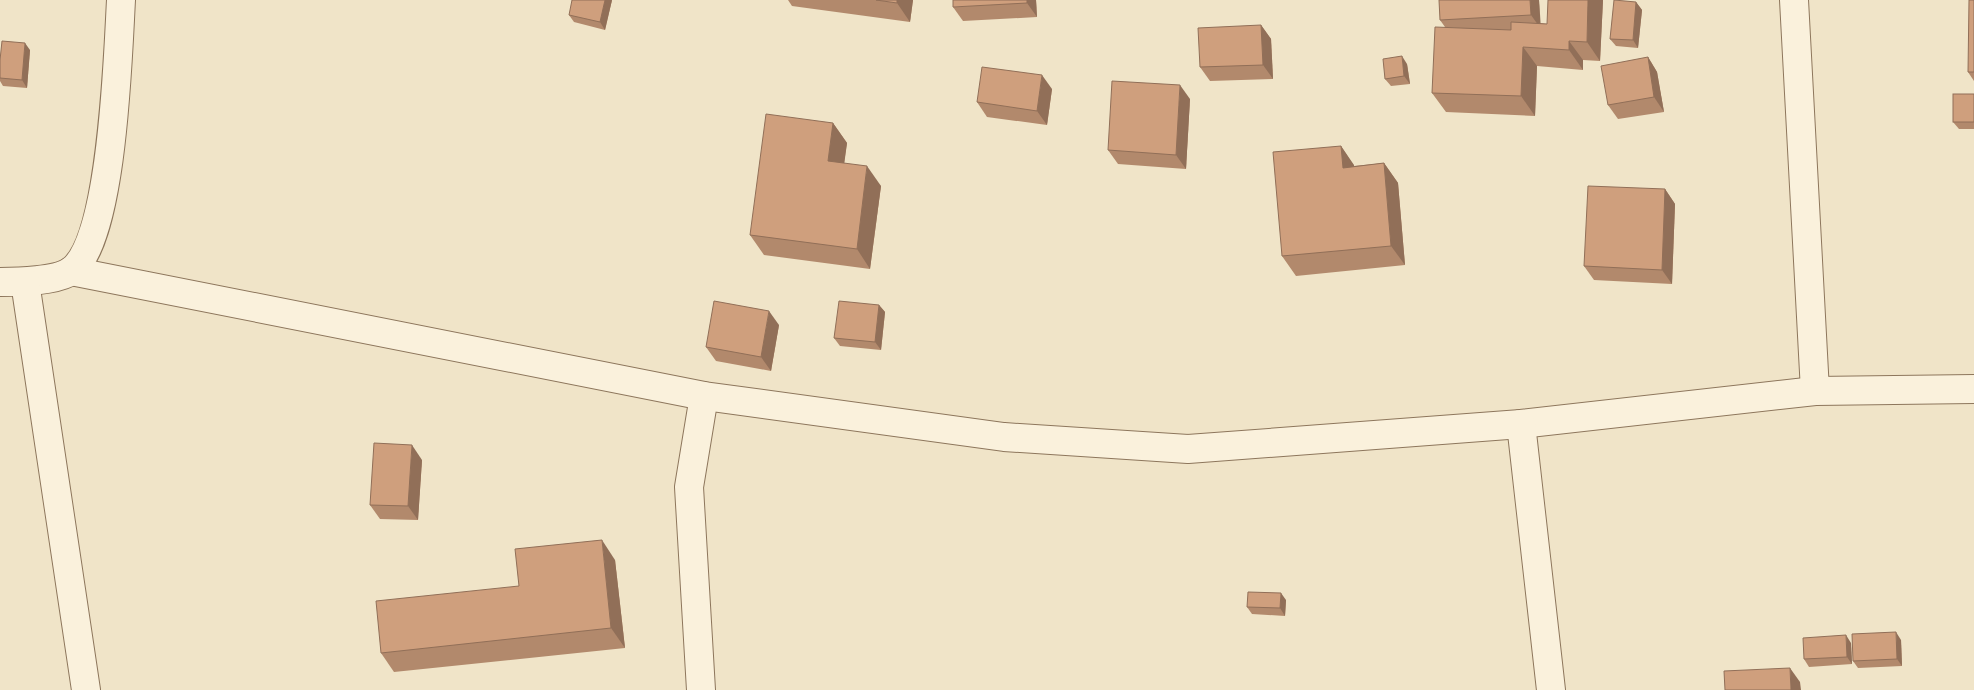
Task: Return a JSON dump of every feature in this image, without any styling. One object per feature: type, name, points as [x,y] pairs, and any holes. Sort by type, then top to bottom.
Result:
[{"type":"street","points":[[71,270],[83,254],[93,231],[106,185],[112,137],[121,0]]},
{"type":"street","points":[[1794,0],[1815,391]]},
{"type":"street","points":[[86,690],[12,282],[71,270],[704,396],[1004,437],[1188,449],[1521,424],[1815,391],[1974,389]]},
{"type":"street","points":[[701,690],[689,487],[704,396]]},
{"type":"street","points":[[1521,424],[1552,690]]},
{"type":"building","points":[[572,0],[605,0],[600,22],[569,15]]},
{"type":"building","points":[[876,0],[897,0],[897,3]]},
{"type":"building","points":[[953,0],[1027,0],[1027,3],[953,7]]},
{"type":"building","points":[[1439,0],[1530,0],[1531,15],[1440,20]]},
{"type":"building","points":[[1548,0],[1588,0],[1587,42],[1569,41],[1569,50],[1523,47],[1521,96],[1432,93],[1435,27],[1511,30],[1511,22],[1547,24]]},
{"type":"building","points":[[1614,0],[1636,2],[1633,40],[1610,39]]},
{"type":"building","points":[[1969,0],[1974,0],[1974,72],[1968,72]]},
{"type":"building","points":[[1261,25],[1263,65],[1200,67],[1198,28]]},
{"type":"building","points":[[2,41],[25,43],[22,80],[0,78]]},
{"type":"building","points":[[1402,56],[1404,76],[1385,79],[1383,59]]},
{"type":"building","points":[[1648,57],[1654,97],[1608,105],[1601,66]]},
{"type":"building","points":[[982,67],[1042,75],[1037,111],[977,102]]},
{"type":"building","points":[[1112,81],[1180,85],[1176,155],[1108,150]]},
{"type":"building","points":[[1953,94],[1974,94],[1974,122],[1953,122]]},
{"type":"building","points":[[766,114],[833,123],[828,161],[867,166],[857,249],[750,235]]},
{"type":"building","points":[[1341,146],[1343,168],[1384,163],[1391,246],[1282,256],[1273,152]]},
{"type":"building","points":[[1588,186],[1665,189],[1662,270],[1584,266]]},
{"type":"building","points":[[714,301],[769,311],[761,357],[706,347]]},
{"type":"building","points":[[839,301],[879,305],[875,342],[834,338]]},
{"type":"building","points":[[374,443],[412,445],[408,506],[370,505]]},
{"type":"building","points":[[602,540],[611,628],[381,653],[376,601],[519,586],[515,549]]},
{"type":"building","points":[[1248,592],[1281,593],[1280,608],[1247,607]]},
{"type":"building","points":[[1896,632],[1897,659],[1853,661],[1852,634]]},
{"type":"building","points":[[1846,635],[1847,657],[1804,659],[1803,638]]},
{"type":"building","points":[[1790,668],[1791,690],[1725,690],[1724,671]]}]
